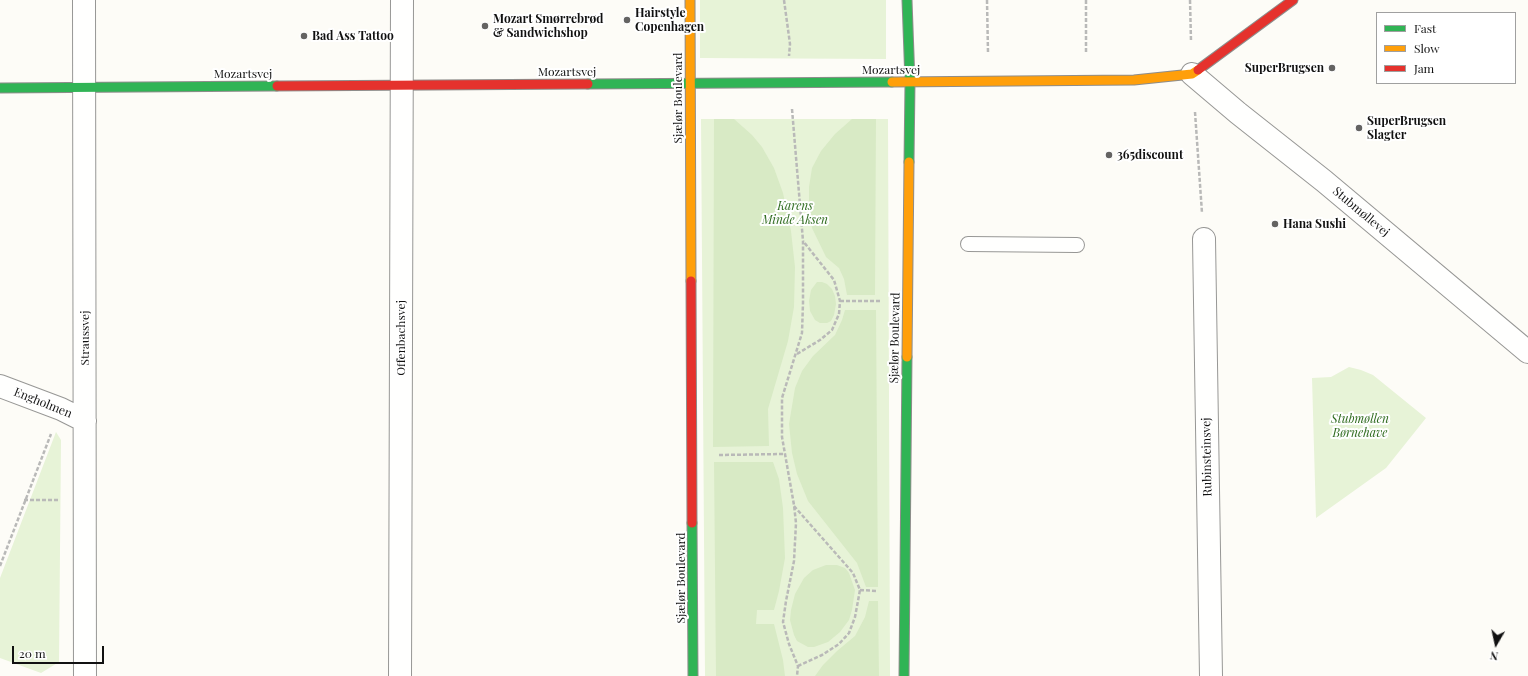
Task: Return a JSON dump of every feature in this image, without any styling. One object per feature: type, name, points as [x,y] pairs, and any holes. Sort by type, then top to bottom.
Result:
[{"type":"street","name":"Straussvej","points":[[84,0],[85,676]]},
{"type":"street","name":"Offenbachsvej","points":[[400,676],[402,0]]},
{"type":"street","name":"Sjælør Boulevard","points":[[690,0],[693,676]]},
{"type":"street","name":"Sjælør Boulevard","points":[[904,676],[908,300],[913,243],[910,82],[906,0]]},
{"type":"street","points":[[1192,74],[1235,44],[1293,0]]},
{"type":"street","name":"Mozartsvej","points":[[0,88],[1087,81],[1134,80],[1192,74]]},
{"type":"street","name":"Stubmøllevej","points":[[1192,74],[1238,113],[1324,181],[1528,352]]},
{"type":"street","name":"Rubinsteinsvej","points":[[1204,239],[1210,676]]},
{"type":"street","name":"Engholmen","points":[[0,386],[61,409],[85,421]]},
{"type":"lane","points":[[968,244],[1077,245]]},
{"type":"path","points":[[784,0],[790,44],[789,83],[803,240],[802,333],[782,398],[782,437],[796,523],[794,561],[783,622],[789,644],[798,666],[797,676]]},
{"type":"path","points":[[987,0],[988,82]]},
{"type":"path","points":[[1086,0],[1087,81]]},
{"type":"path","points":[[1190,0],[1192,74],[1204,239]]},
{"type":"path","points":[[796,354],[820,340],[832,330],[839,314],[840,301],[834,280],[803,240]]},
{"type":"path","points":[[840,301],[908,300]]},
{"type":"path","points":[[0,566],[24,500],[61,409]]},
{"type":"path","points":[[692,455],[784,454]]},
{"type":"path","points":[[24,500],[85,500]]},
{"type":"path","points":[[794,506],[853,573],[860,590],[855,618],[849,633],[839,644],[822,655],[798,666]]},
{"type":"green space","points":[[700,0],[886,0],[886,59],[700,58]]},
{"type":"green space","name":"Karens Minde Aksen","points":[[701,119],[888,119],[890,676],[705,676]]},
{"type":"green space","points":[[714,119],[734,119],[752,135],[762,147],[774,168],[783,193],[791,231],[795,267],[794,307],[788,341],[768,409],[769,446],[713,447]]},
{"type":"green space","points":[[852,119],[876,119],[875,295],[847,295],[844,279],[839,268],[826,257],[812,228],[809,210],[809,187],[812,168],[821,151],[835,134]]},
{"type":"green space","points":[[817,282],[827,284],[832,289],[835,296],[836,304],[834,315],[831,321],[827,323],[820,323],[815,320],[810,311],[809,301],[811,290]]},
{"type":"green space","points":[[845,310],[876,310],[878,587],[866,587],[857,563],[808,501],[797,474],[792,453],[789,424],[795,388],[802,371],[813,356],[835,335]]},
{"type":"green space","name":"Stubmøllen Børnehave","points":[[1349,367],[1373,375],[1426,418],[1386,468],[1316,518],[1312,378],[1331,377]]},
{"type":"green space","points":[[56,432],[61,440],[59,662],[41,673],[0,658],[0,578]]},
{"type":"green space","points":[[714,462],[773,462],[779,479],[783,508],[785,558],[774,610],[757,610],[756,624],[774,624],[783,660],[785,676],[716,676]]},
{"type":"green space","points":[[826,565],[837,565],[845,568],[849,573],[855,590],[852,610],[849,620],[840,632],[828,642],[814,647],[808,647],[797,641],[794,635],[790,620],[791,610],[795,594],[804,578],[813,570]]},
{"type":"green space","points":[[869,601],[878,601],[879,676],[815,676],[823,665],[837,651],[855,636],[865,617]]},
{"type":"traffic: fast","points":[[907,0],[910,82],[909,162]]},
{"type":"traffic: fast","points":[[588,84],[892,82]]},
{"type":"traffic: fast","points":[[0,88],[277,86]]},
{"type":"traffic: fast","points":[[904,676],[907,357]]},
{"type":"traffic: fast","points":[[692,523],[693,676]]},
{"type":"traffic: slow","points":[[690,0],[691,281]]},
{"type":"traffic: slow","points":[[892,82],[1134,80],[1192,74],[1198,70]]},
{"type":"traffic: slow","points":[[907,357],[909,162]]},
{"type":"traffic: jam","points":[[1198,70],[1293,0]]},
{"type":"traffic: jam","points":[[277,86],[588,84]]},
{"type":"traffic: jam","points":[[691,281],[692,523]]},
{"type":"place","name":"Hairstyle Copenhagen","points":[[627,20]]},
{"type":"place","name":"Mozart Smørrebrød & Sandwichshop","points":[[485,26]]},
{"type":"place","name":"Bad Ass Tattoo","points":[[304,36]]},
{"type":"place","name":"SuperBrugsen","points":[[1332,68]]},
{"type":"place","name":"SuperBrugsen Slagter","points":[[1359,128]]},
{"type":"place","name":"365discount","points":[[1109,155]]},
{"type":"place","name":"Hana Sushi","points":[[1275,224]]}]
